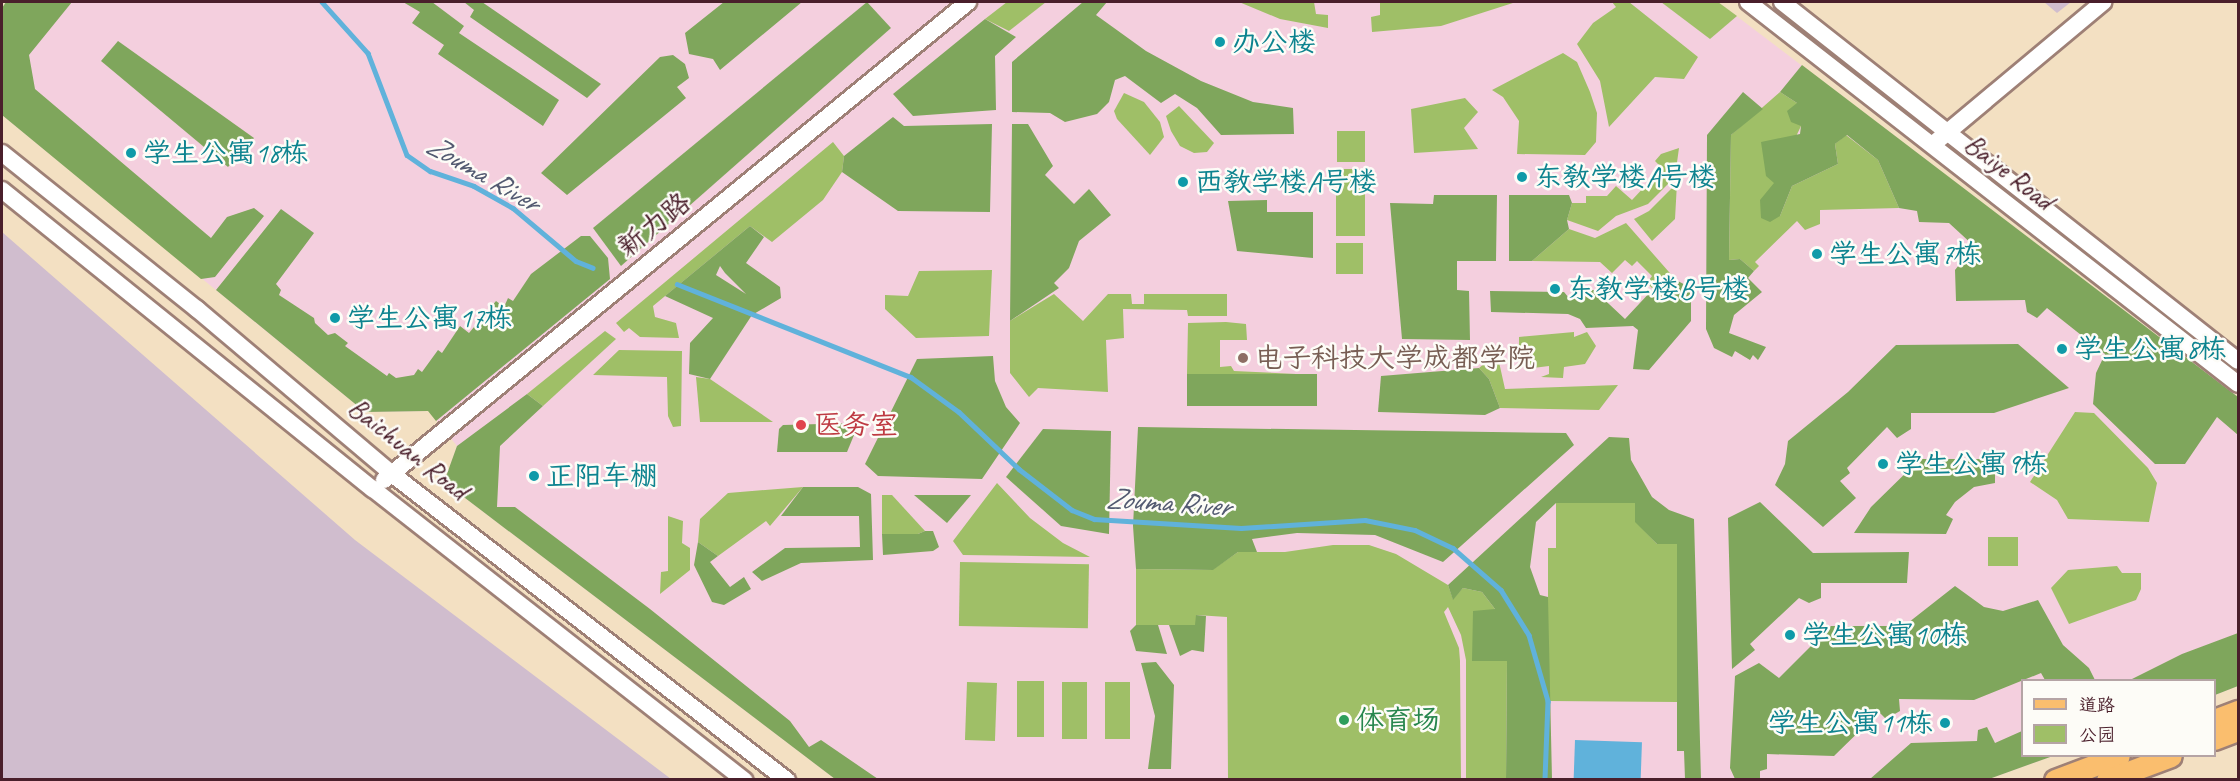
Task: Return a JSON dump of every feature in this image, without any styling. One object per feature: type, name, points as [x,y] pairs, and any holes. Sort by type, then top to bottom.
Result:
[{"type":"main road","points":[[2216,719],[2238,711]]},
{"type":"main road","points":[[2216,738],[2238,730]]},
{"type":"main road","points":[[2055,780],[2116,757]]},
{"type":"main road","points":[[2107,780],[2168,757]]},
{"type":"street","name":"新力路","points":[[373,489],[968,2]]},
{"type":"street","name":"Baiye Road","points":[[1748,2],[2238,384]]},
{"type":"street","name":"Baiye Road","points":[[1782,2],[1944,132],[2238,361]]},
{"type":"street","points":[[1933,147],[1944,132],[2103,2]]},
{"type":"street","name":"Baichuan Road","points":[[2,153],[197,309],[392,474],[787,780]]},
{"type":"street","name":"Baichuan Road","points":[[2,190],[373,489],[744,780]]},
{"type":"shaded area","name":"电子科技大学成都学院","points":[[6,2],[1718,2],[2238,397],[2238,686],[2216,695],[2216,679],[2021,679],[2021,757],[2050,757],[1989,779],[835,779],[444,482],[457,446],[429,411],[365,412],[2,115],[2,8]]},
{"type":"shaded area","points":[[2044,2],[2071,2],[2057,13]]},
{"type":"shaded area","points":[[2,232],[355,540],[671,779],[2,779]]},
{"type":"green space","points":[[6,2],[72,2],[29,55],[35,89],[211,238],[227,217],[254,208],[264,216],[215,277],[201,279],[2,115],[2,8]]},
{"type":"green space","points":[[403,2],[432,2],[464,26],[459,33],[559,100],[543,126],[438,54],[444,45],[412,23],[420,12]]},
{"type":"green space","points":[[464,2],[482,2],[601,84],[587,98],[470,17],[474,10]]},
{"type":"green space","points":[[724,2],[802,2],[720,70],[713,59],[689,54],[685,33]]},
{"type":"green space","points":[[867,2],[891,28],[621,266],[593,228]]},
{"type":"green space","points":[[1007,2],[1046,2],[1009,31],[985,19]]},
{"type":"green space","points":[[1083,2],[1107,2],[1096,15],[1146,51],[1201,81],[1253,102],[1293,108],[1294,134],[1221,135],[1197,108],[1175,94],[1161,103],[1125,76],[1115,80],[1109,102],[1097,114],[1065,122],[1050,113],[1012,112],[1012,62]]},
{"type":"green space","points":[[1239,2],[1314,2],[1316,14],[1328,15],[1328,28],[1280,19]]},
{"type":"green space","points":[[1380,2],[1516,2],[1441,26],[1372,32],[1371,17],[1380,15]]},
{"type":"green space","points":[[1612,2],[1629,2],[1698,57],[1684,79],[1655,77],[1609,127],[1600,81],[1577,44],[1593,23],[1616,7]]},
{"type":"green space","points":[[1661,2],[1718,2],[1737,16],[1710,39]]},
{"type":"green space","points":[[985,19],[1016,37],[995,56],[996,110],[913,116],[893,94]]},
{"type":"green space","points":[[118,41],[254,138],[228,167],[101,61]]},
{"type":"green space","points":[[1563,53],[1577,62],[1590,92],[1597,113],[1596,142],[1585,155],[1517,154],[1519,121],[1503,97],[1492,90]]},
{"type":"green space","points":[[673,55],[685,64],[689,78],[677,87],[686,98],[567,195],[541,173],[660,57]]},
{"type":"green space","points":[[1802,65],[2238,397],[2238,435],[2217,417],[2185,464],[2155,464],[2093,404],[2096,373],[2105,354],[2047,308],[2037,318],[2027,312],[2025,300],[1956,301],[1955,270],[1974,246],[1949,223],[1919,222],[1917,211],[1899,208],[1878,160],[1847,135],[1835,144],[1838,164],[1792,186],[1780,216],[1770,222],[1761,218],[1760,200],[1774,183],[1766,176],[1761,142],[1800,134],[1801,126],[1791,122],[1787,111],[1797,103],[1780,92]]},
{"type":"green space","points":[[1743,92],[1763,109],[1731,135],[1729,260],[1740,259],[1754,271],[1748,278],[1762,292],[1734,315],[1729,333],[1766,347],[1758,360],[1753,355],[1750,360],[1735,351],[1732,357],[1714,348],[1706,329],[1707,135]]},
{"type":"green space","points":[[1780,92],[1797,103],[1801,126],[1774,183],[1780,216],[1792,186],[1838,164],[1835,144],[1846,135],[1878,160],[1899,208],[1820,210],[1820,224],[1805,230],[1797,221],[1755,262],[1759,266],[1754,271],[1740,259],[1729,260],[1731,135]]},
{"type":"green space","points":[[1124,93],[1144,102],[1160,122],[1164,137],[1150,155],[1117,119],[1114,111]]},
{"type":"green space","points":[[1465,98],[1478,112],[1464,128],[1478,149],[1414,153],[1411,109]]},
{"type":"green space","points":[[1179,106],[1214,143],[1207,152],[1194,153],[1180,146],[1171,131],[1166,116]]},
{"type":"green space","points":[[893,117],[904,126],[992,124],[990,212],[898,211],[842,172],[844,156]]},
{"type":"green space","points":[[1012,124],[1028,124],[1053,166],[1045,175],[1074,204],[1089,189],[1111,215],[1079,241],[1069,268],[1054,283],[1059,288],[1010,321]]},
{"type":"green space","points":[[1337,131],[1365,131],[1365,162],[1337,162]]},
{"type":"green space","points":[[833,142],[844,156],[842,172],[823,200],[772,242],[750,226],[653,306],[655,317],[676,323],[679,338],[640,337],[629,328],[624,332],[616,323]]},
{"type":"green space","points":[[1679,148],[1675,177],[1648,204],[1616,216],[1598,231],[1567,220],[1572,203],[1586,203],[1586,196],[1607,196],[1616,186],[1632,200],[1662,168],[1655,161],[1661,154]]},
{"type":"green space","points":[[1336,169],[1365,169],[1365,236],[1336,236]]},
{"type":"green space","points":[[1677,183],[1675,219],[1652,241],[1634,219],[1649,211]]},
{"type":"green space","points":[[1434,195],[1497,195],[1496,261],[1457,261],[1457,290],[1469,291],[1470,340],[1402,339],[1390,203],[1433,204]]},
{"type":"green space","points":[[1509,195],[1569,195],[1572,203],[1567,220],[1569,229],[1532,261],[1509,261]]},
{"type":"green space","points":[[1267,200],[1267,212],[1313,212],[1313,258],[1237,251],[1228,201]]},
{"type":"green space","points":[[281,209],[314,233],[276,284],[281,290],[279,295],[314,318],[315,323],[328,335],[335,333],[348,343],[345,346],[387,376],[389,373],[396,378],[414,375],[418,369],[422,372],[438,350],[442,353],[460,326],[469,333],[496,301],[504,307],[508,298],[513,301],[531,274],[581,236],[590,236],[608,258],[610,279],[436,421],[428,411],[365,412],[216,290]]},
{"type":"green space","points":[[1626,223],[1676,280],[1653,289],[1647,283],[1652,276],[1637,261],[1632,266],[1625,260],[1612,273],[1600,262],[1532,261],[1569,229],[1595,238]]},
{"type":"green space","points":[[750,226],[764,237],[746,263],[780,287],[781,298],[752,315],[710,379],[689,374],[690,343],[713,318],[665,296]],"holes":[[[720,266],[746,294],[716,275]]]},
{"type":"green space","points":[[1336,243],[1363,243],[1363,274],[1336,274]]},
{"type":"green space","points":[[992,270],[989,336],[916,338],[885,309],[885,295],[908,296],[919,271]]},
{"type":"green space","points":[[1676,280],[1691,288],[1691,321],[1649,370],[1633,369],[1638,330],[1633,326],[1586,328],[1580,319],[1568,314],[1491,312],[1490,291],[1564,292],[1569,298],[1579,297],[1579,291],[1594,290],[1625,319],[1653,289]]},
{"type":"green space","points":[[1054,294],[1083,321],[1108,294],[1131,294],[1132,304],[1144,304],[1144,294],[1227,294],[1227,316],[1188,316],[1187,310],[1123,309],[1124,338],[1106,340],[1108,392],[1038,388],[1029,397],[1010,373],[1010,321]]},
{"type":"green space","points":[[1188,323],[1246,324],[1247,340],[1220,340],[1220,367],[1231,366],[1234,371],[1317,375],[1187,374]]},
{"type":"green space","points":[[605,331],[616,339],[543,406],[527,394]]},
{"type":"green space","points":[[1574,332],[1574,337],[1587,332],[1596,346],[1585,364],[1564,367],[1563,378],[1541,377],[1549,374],[1549,366],[1533,368],[1519,357],[1519,337]]},
{"type":"green space","points":[[2018,344],[2069,388],[1994,413],[1911,413],[1911,429],[1897,438],[1887,427],[1847,468],[1850,473],[1840,481],[1856,498],[1823,527],[1775,485],[1785,464],[1788,441],[1848,392],[1896,345]]},
{"type":"green space","points":[[619,350],[682,351],[681,426],[673,427],[668,416],[667,377],[593,375]]},
{"type":"green space","points":[[1497,353],[1505,389],[1618,385],[1599,410],[1500,408],[1489,379],[1479,368]]},
{"type":"green space","points":[[993,356],[995,381],[1006,407],[1020,423],[982,479],[878,476],[865,464],[917,359]]},
{"type":"green space","points":[[1479,368],[1489,379],[1500,408],[1485,415],[1378,412],[1381,376]]},
{"type":"green space","points":[[1187,374],[1317,374],[1317,406],[1187,406]]},
{"type":"green space","points":[[696,377],[710,379],[773,422],[700,422]]},
{"type":"green space","points":[[527,394],[543,406],[500,446],[497,507],[515,507],[650,609],[790,721],[809,747],[821,740],[878,779],[835,779],[444,482],[457,446]]},
{"type":"green space","points":[[2075,412],[2094,413],[2148,468],[2157,483],[2149,522],[2068,519],[2057,500],[2030,482]]},
{"type":"green space","points":[[859,423],[847,452],[777,452],[779,429],[783,425]]},
{"type":"green space","points":[[1138,427],[1566,433],[1574,445],[1443,562],[1375,535],[1297,533],[1252,539],[1257,552],[1238,552],[1213,570],[1136,569],[1133,526]]},
{"type":"green space","points":[[1043,429],[1111,431],[1109,534],[1061,526],[1006,477]]},
{"type":"green space","points":[[1609,437],[1629,438],[1631,460],[1652,497],[1669,510],[1694,519],[1701,779],[1685,779],[1684,751],[1677,751],[1677,544],[1657,544],[1635,522],[1635,503],[1556,503],[1536,522],[1530,567],[1540,595],[1548,597],[1552,779],[1506,779],[1507,661],[1472,661],[1473,611],[1495,609],[1482,592],[1463,588],[1453,600],[1448,585]]},
{"type":"green space","points":[[1920,459],[1995,459],[1995,483],[1974,487],[1955,502],[1946,515],[1953,519],[1946,534],[1854,533],[1871,507]]},
{"type":"green space","points":[[997,483],[1030,518],[1063,543],[1090,557],[963,555],[953,541]]},
{"type":"green space","points":[[803,487],[770,526],[766,521],[718,556],[698,542],[700,519],[728,493]]},
{"type":"green space","points":[[803,487],[858,487],[871,494],[873,560],[801,563],[762,581],[752,572],[785,548],[860,547],[859,516],[781,516]]},
{"type":"green space","points":[[882,495],[892,495],[925,531],[918,534],[882,534]]},
{"type":"green space","points":[[914,495],[971,495],[947,523]]},
{"type":"green space","points":[[1760,502],[1813,553],[1909,552],[1907,583],[1821,583],[1821,598],[1809,603],[1799,598],[1750,644],[1755,650],[1732,669],[1728,518]]},
{"type":"green space","points":[[1556,503],[1635,503],[1636,522],[1657,544],[1677,544],[1677,702],[1548,701],[1548,548],[1556,548]]},
{"type":"green space","points":[[668,516],[683,521],[682,543],[690,548],[690,570],[660,594],[661,572],[668,571]]},
{"type":"green space","points":[[933,531],[939,547],[933,551],[883,555],[882,534],[918,534]]},
{"type":"green space","points":[[1988,537],[2018,537],[2018,566],[1988,566]]},
{"type":"green space","points":[[698,542],[718,556],[710,562],[730,587],[744,577],[751,589],[724,605],[712,602],[694,565]]},
{"type":"green space","name":"体育场","points":[[1333,545],[1369,545],[1396,554],[1448,585],[1453,599],[1463,588],[1482,592],[1495,609],[1473,661],[1507,661],[1506,779],[1466,779],[1466,660],[1461,635],[1448,607],[1444,612],[1459,648],[1460,661],[1461,779],[1228,779],[1227,617],[1196,615],[1196,625],[1136,625],[1136,569],[1212,570],[1238,552],[1285,552]]},
{"type":"green space","points":[[960,562],[1089,564],[1088,628],[959,626]]},
{"type":"green space","points":[[2117,566],[2122,573],[2141,573],[2141,589],[2136,600],[2069,624],[2051,588],[2068,570]]},
{"type":"green space","points":[[1955,586],[1984,607],[2003,611],[2038,600],[2063,645],[2089,668],[2094,679],[2044,679],[2041,673],[2021,679],[2021,681],[1974,700],[1899,699],[1900,711],[1886,719],[1879,712],[1834,756],[1767,754],[1767,769],[1760,771],[1760,779],[1735,779],[1730,768],[1735,676],[1759,663],[1779,678],[1831,626],[1904,626]]},
{"type":"green space","points":[[1196,615],[1206,616],[1204,652],[1192,650],[1180,656],[1169,625],[1195,625]]},
{"type":"green space","points":[[1136,625],[1158,625],[1167,654],[1136,651],[1130,631]]},
{"type":"green space","points":[[2238,633],[2238,686],[2216,695],[2216,679],[2132,679],[2182,654]]},
{"type":"green space","points":[[1156,662],[1174,685],[1171,769],[1148,769],[1155,716],[1141,663]]},
{"type":"green space","points":[[1017,681],[1044,681],[1044,737],[1017,737]]},
{"type":"green space","points":[[967,682],[997,683],[995,741],[965,740]]},
{"type":"green space","points":[[1062,682],[1087,682],[1087,739],[1062,739]]},
{"type":"green space","points":[[1105,682],[1130,682],[1130,739],[1105,739]]},
{"type":"green space","points":[[1987,727],[1995,743],[2021,731],[2021,757],[2050,757],[1989,779],[1870,779],[1911,743],[1977,741],[1978,730]]},
{"type":"water","points":[[1575,740],[1642,742],[1641,780],[1574,779]]},
{"type":"waterway","name":"Zouma River","points":[[322,2],[368,53],[407,155],[430,171],[474,186],[513,208],[576,261],[593,268]]},
{"type":"waterway","name":"Zouma River","points":[[677,284],[911,377],[959,412],[1019,469],[1072,510],[1094,519],[1241,528],[1365,520],[1415,530],[1453,548],[1501,590],[1529,635],[1548,701],[1545,780]]},
{"type":"place","name":"办公楼","points":[[1220,42]]},
{"type":"place","name":"学生公寓18栋","points":[[131,153]]},
{"type":"place","name":"东教学楼A号楼","points":[[1522,177]]},
{"type":"place","name":"西教学楼A号楼","points":[[1183,182]]},
{"type":"place","name":"学生公寓7栋","points":[[1817,254]]},
{"type":"place","name":"东教学楼B号楼","points":[[1555,289]]},
{"type":"place","name":"学生公寓17栋","points":[[335,318]]},
{"type":"place","name":"学生公寓8栋","points":[[2062,349]]},
{"type":"place","name":"电子科技大学成都学院","points":[[1243,358]]},
{"type":"place","name":"医务室","points":[[801,425]]},
{"type":"place","name":"学生公寓9栋","points":[[1883,464]]},
{"type":"place","name":"正阳车棚","points":[[534,476]]},
{"type":"place","name":"学生公寓10栋","points":[[1790,635]]},
{"type":"place","name":"体育场","points":[[1344,720]]},
{"type":"place","name":"学生公寓11栋","points":[[1945,723]]}]
